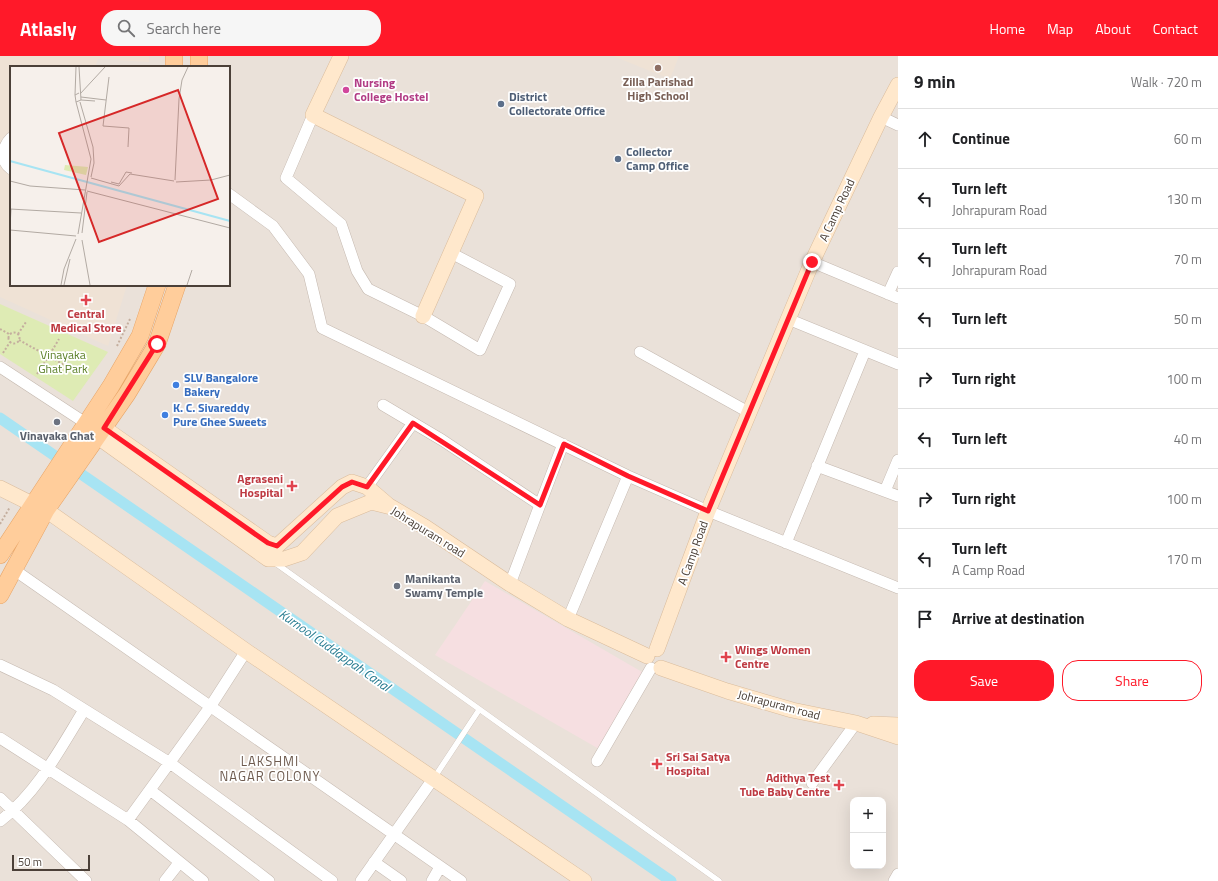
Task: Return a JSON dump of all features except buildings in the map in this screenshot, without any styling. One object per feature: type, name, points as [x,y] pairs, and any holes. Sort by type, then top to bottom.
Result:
[{"type":"main road","points":[[92,434],[140,336],[157,286]]},
{"type":"main road","points":[[0,555],[40,507],[157,344],[177,286]]},
{"type":"main road","points":[[0,595],[40,507]]},
{"type":"street","points":[[337,57],[286,178],[341,224],[357,271],[368,289],[423,316],[480,350],[510,284],[451,253]]},
{"type":"street","name":"A Camp Road","points":[[654,660],[708,511],[812,262],[880,117],[898,85]]},
{"type":"street","points":[[313,115],[476,196],[423,316]]},
{"type":"street","points":[[880,117],[898,125]]},
{"type":"street","points":[[10,139],[2,146],[4,158],[10,167]]},
{"type":"street","points":[[230,195],[273,226],[309,274],[322,328],[628,476],[708,511],[898,588]]},
{"type":"street","points":[[812,262],[893,296],[898,272]]},
{"type":"street","points":[[788,319],[898,364]]},
{"type":"street","points":[[786,543],[865,351]]},
{"type":"street","points":[[640,352],[750,413]]},
{"type":"street","points":[[0,367],[268,559]]},
{"type":"street","points":[[383,405],[540,505]]},
{"type":"street","points":[[92,434],[268,543],[277,546],[342,487],[352,482],[367,487],[413,423]]},
{"type":"street","points":[[510,584],[564,444]]},
{"type":"street","points":[[885,491],[898,460]]},
{"type":"street","points":[[817,466],[898,496]]},
{"type":"street","points":[[568,618],[628,476]]},
{"type":"street","name":"Johrapuram road","points":[[367,487],[391,507],[425,527],[510,584],[568,618],[654,660],[727,691],[792,710],[856,723],[898,738]]},
{"type":"street","points":[[0,488],[40,507],[246,651],[584,881]]},
{"type":"street","name":"Johrapuram road","points":[[268,559],[284,559],[302,553],[337,516],[371,502],[391,507]]},
{"type":"street","points":[[13,569],[461,881]]},
{"type":"street","points":[[128,820],[210,707],[246,651]]},
{"type":"street","points":[[596,761],[654,660]]},
{"type":"street","points":[[0,665],[53,690],[170,763],[332,881]]},
{"type":"street","points":[[0,821],[14,810],[48,768],[84,710]]},
{"type":"street","points":[[812,782],[856,723],[898,725]]},
{"type":"street","points":[[0,738],[128,820],[203,881]]},
{"type":"street","points":[[361,881],[433,779]]},
{"type":"street","points":[[150,790],[269,881]]},
{"type":"street","points":[[0,798],[86,881]]},
{"type":"street","points":[[374,862],[401,881]]},
{"type":"street","points":[[165,881],[179,863]]},
{"type":"street","points":[[432,881],[440,867]]},
{"type":"street","points":[[894,881],[898,874]]},
{"type":"lane","points":[[268,559],[719,881]]},
{"type":"lane","points":[[433,779],[480,710]]},
{"type":"path","points":[[19,340],[18,334],[26,322]]},
{"type":"path","points":[[0,329],[10,334],[14,332],[18,334]]},
{"type":"path","points":[[3,353],[10,342],[8,337],[10,334]]},
{"type":"path","points":[[51,358],[50,354],[59,339]]},
{"type":"path","points":[[10,342],[15,343],[19,340]]},
{"type":"path","points":[[19,340],[46,355],[50,354]]},
{"type":"path","points":[[46,355],[47,359]]},
{"type":"path","points":[[37,374],[47,359],[51,358],[75,370]]},
{"type":"path","points":[[0,524],[16,496]]},
{"type":"shaded area","points":[[0,56],[898,56],[898,881],[0,881]]},
{"type":"shaded area","points":[[0,56],[149,56],[149,62],[98,59],[95,66],[10,66],[10,286],[127,286],[108,346],[0,297]]},
{"type":"shaded area","name":"Zilla Parishad High School","points":[[613,56],[679,56],[670,79]]},
{"type":"shaded area","points":[[485,581],[649,676],[606,753],[435,655]]},
{"type":"green space","name":"Vinayaka Ghat Park","points":[[0,304],[108,352],[73,401],[0,354]]},
{"type":"waterway","name":"Kurnool Cuddappah Canal","points":[[0,418],[671,881]]},
{"type":"place","name":"Zilla Parishad High School","points":[[658,68]]},
{"type":"place","name":"Nursing College Hostel","points":[[346,90]]},
{"type":"place","name":"District Collectorate Office","points":[[501,104]]},
{"type":"place","name":"Collector Camp Office","points":[[618,159]]},
{"type":"place","name":"Central Medical Store","points":[[86,300]]},
{"type":"place","name":"SLV Bangalore Bakery","points":[[176,385]]},
{"type":"place","name":"K. C. Sivareddy Pure Ghee Sweets","points":[[165,415]]},
{"type":"place","name":"Vinayaka Ghat","points":[[57,422]]},
{"type":"place","name":"Agraseni Hospital","points":[[292,486]]},
{"type":"place","name":"Manikanta Swamy Temple","points":[[397,586]]},
{"type":"place","name":"Wings Women Centre","points":[[726,657]]},
{"type":"place","name":"Sri Sai Satya Hospital","points":[[657,764]]},
{"type":"place","name":"Adithya Test Tube Baby Centre","points":[[839,785]]},
{"type":"district","name":"LAKSHMI NAGAR COLONY","points":[[270,768]]},
{"type":"route","points":[[157,344],[127,394],[104,428],[268,543],[277,546],[342,487],[352,482],[367,487],[413,423],[442,440],[540,505],[564,444],[628,476],[708,511],[812,262]]}]
